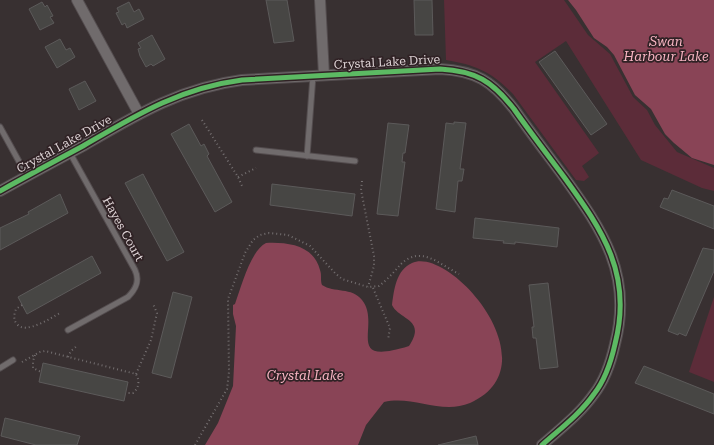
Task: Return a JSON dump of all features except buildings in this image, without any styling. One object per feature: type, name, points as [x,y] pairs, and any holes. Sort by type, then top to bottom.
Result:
[{"type":"street","points":[[77,0],[139,114]]},
{"type":"street","points":[[320,0],[324,75]]},
{"type":"street","name":"Crystal Lake Drive","points":[[0,191],[139,114],[173,97],[212,85],[242,80],[440,70],[470,73],[485,80],[501,93],[514,109],[599,227],[614,265],[619,288],[620,320],[615,347],[604,378],[595,393],[578,414],[542,445]]},
{"type":"lane","points":[[307,156],[313,76]]},
{"type":"lane","points":[[0,127],[27,176]]},
{"type":"lane","points":[[256,150],[355,161]]},
{"type":"lane","name":"Hayes Court","points":[[68,330],[128,297],[135,289],[138,281],[135,270],[70,153]]},
{"type":"lane","points":[[0,368],[13,360]]},
{"type":"path","points":[[202,120],[238,177],[243,188]]},
{"type":"path","points":[[238,177],[256,168]]},
{"type":"path","points":[[362,181],[361,190],[374,261],[368,287]]},
{"type":"path","points":[[195,445],[227,389],[229,372],[228,299],[245,253],[253,240],[260,235],[278,233],[297,238],[316,250],[340,277],[373,288],[381,285],[403,263],[421,254],[428,256],[459,274]]},
{"type":"path","points":[[373,288],[390,328],[388,340]]},
{"type":"path","points":[[126,393],[133,393],[138,388],[139,381],[136,374],[151,340],[157,313],[153,304]]},
{"type":"path","points":[[22,305],[16,309],[14,319],[18,326],[22,328],[31,328],[60,313]]},
{"type":"path","points":[[68,357],[71,351],[78,345]]},
{"type":"path","points":[[22,362],[45,351],[136,374]]},
{"type":"path","points":[[37,354],[34,357],[33,366],[34,370],[41,372]]},
{"type":"shaded area","points":[[444,0],[564,0],[588,35],[610,54],[633,97],[647,110],[655,125],[677,152],[714,168],[714,191],[702,188],[641,160],[566,41],[535,62],[599,153],[582,166],[589,177],[584,181],[576,180],[513,94],[505,86],[498,80],[475,67],[446,60]]},
{"type":"shaded area","points":[[714,297],[714,382],[689,372]]},
{"type":"water","name":"Swan Harbour Lake","points":[[568,0],[714,0],[714,165],[692,158],[665,134],[651,109],[635,95],[614,55],[607,47],[594,38]]},
{"type":"water","name":"Crystal Lake","points":[[266,243],[282,243],[306,250],[317,262],[321,272],[322,285],[332,289],[353,293],[358,296],[362,300],[367,310],[368,340],[370,347],[376,351],[389,351],[409,346],[414,337],[415,330],[413,325],[395,310],[392,305],[397,281],[402,270],[412,263],[429,263],[449,272],[470,290],[487,313],[499,338],[502,363],[493,386],[470,403],[459,406],[448,407],[406,401],[384,402],[366,425],[358,445],[205,445],[218,423],[233,386],[236,326],[233,314],[233,305],[235,304],[243,279],[251,261],[261,247]]},
{"type":"cycle path","points":[[0,191],[159,104],[198,89],[242,80],[440,69],[464,72],[482,79],[506,99],[578,197],[602,235],[611,255],[617,275],[620,296],[620,319],[613,351],[604,377],[598,389],[582,408],[570,421],[542,445]]}]
